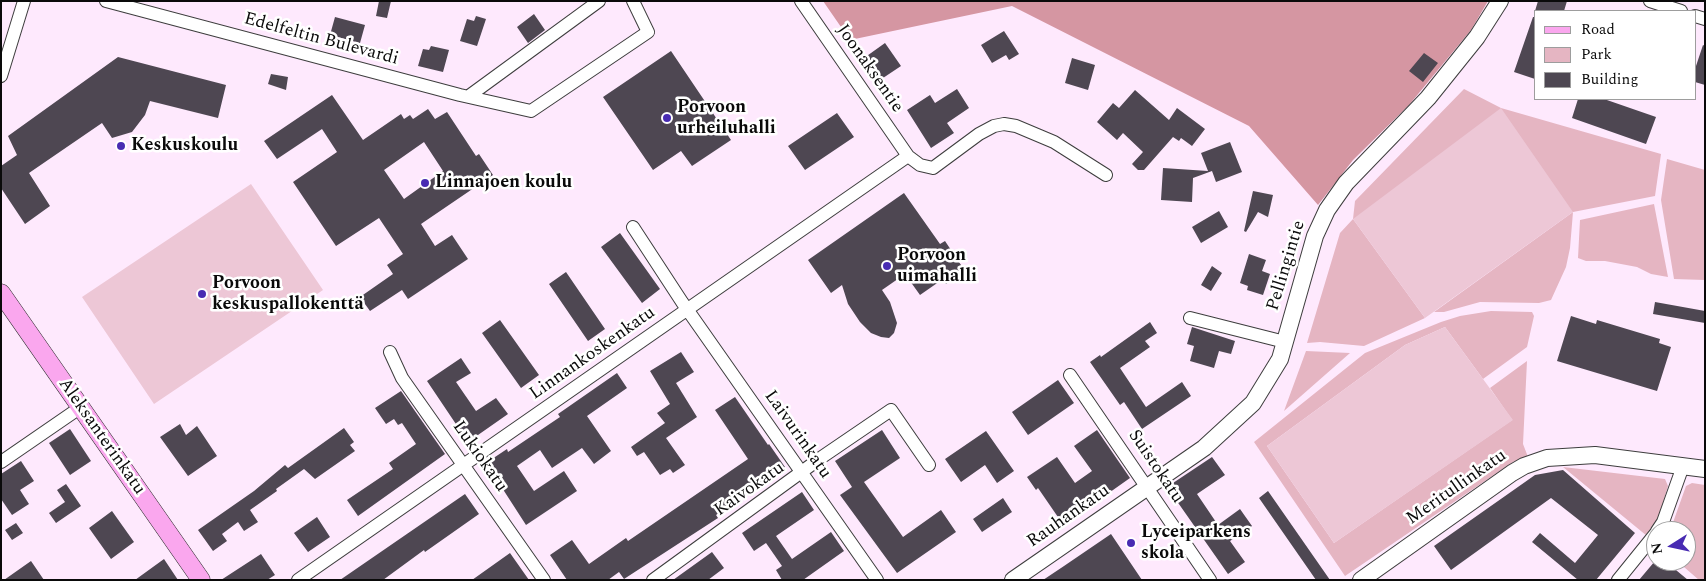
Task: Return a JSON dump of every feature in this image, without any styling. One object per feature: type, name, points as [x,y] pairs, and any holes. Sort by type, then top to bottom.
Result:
[{"type":"main road","name":"Aleksanterinkatu","points":[[1,293],[201,580]]},
{"type":"street","points":[[1,76],[24,1]]},
{"type":"street","name":"Edelfeltin Bulevardi","points":[[106,1],[531,111],[648,32],[633,1]]},
{"type":"street","points":[[469,96],[600,1]]},
{"type":"street","name":"Joonaksentie","points":[[802,1],[908,156]]},
{"type":"street","name":"Pellingintie","points":[[1147,486],[1204,448],[1253,403],[1280,359],[1315,236],[1326,210],[1346,183],[1428,98],[1477,37],[1500,1]]},
{"type":"street","points":[[1650,1],[1679,10]]},
{"type":"street","points":[[908,156],[920,165],[933,168],[979,134],[994,126],[1004,124],[1016,126],[1054,142],[1106,175]]},
{"type":"street","name":"Linnankoskenkatu","points":[[298,580],[908,156]]},
{"type":"street","name":"Laivurinkatu","points":[[633,227],[688,310],[877,580]]},
{"type":"street","points":[[1190,318],[1285,342]]},
{"type":"street","name":"Lukiokatu","points":[[390,352],[402,378],[544,580]]},
{"type":"street","name":"Suistokatu","points":[[1070,375],[1210,580]]},
{"type":"street","points":[[1,462],[81,407]]},
{"type":"street","name":"Kaivokatu","points":[[653,580],[802,474],[822,457],[891,410],[929,466]]},
{"type":"street","name":"Meritullinkatu","points":[[1361,580],[1524,466],[1547,458],[1595,455],[1705,469]]},
{"type":"street","points":[[1663,521],[1683,466]]},
{"type":"street","name":"Rauhankatu","points":[[1013,580],[1147,486]]},
{"type":"street","points":[[1618,580],[1646,546]]},
{"type":"green space","points":[[1464,89],[1501,108],[1661,154],[1655,196],[1573,212],[1353,219],[1355,201]]},
{"type":"green space","points":[[1667,159],[1705,170],[1705,280],[1674,279],[1661,200]]},
{"type":"green space","points":[[1654,204],[1668,277],[1651,274],[1637,267],[1605,261],[1586,261],[1578,258],[1580,220]]},
{"type":"green space","points":[[1573,212],[1570,248],[1566,267],[1551,300],[1539,303],[1480,302],[1444,312],[1434,312]]},
{"type":"green space","points":[[1353,219],[1425,318],[1364,346],[1320,342],[1307,343],[1340,233]]},
{"type":"green space","points":[[1491,311],[1532,312],[1534,316],[1527,347],[1483,379],[1445,327],[1405,345],[1267,446],[1334,543],[1512,420],[1490,388],[1527,361],[1523,444],[1528,457],[1513,462],[1345,576],[1254,442],[1365,353],[1441,322],[1460,316]]},
{"type":"green space","points":[[1306,351],[1350,353],[1284,411]]},
{"type":"green space","points":[[1563,467],[1665,479],[1668,486],[1657,521],[1646,521],[1646,535]]},
{"type":"green space","points":[[1692,483],[1705,485],[1705,580],[1699,580],[1689,571],[1696,571],[1696,521],[1674,521],[1686,486]]},
{"type":"shaded area","points":[[823,1],[1488,1],[1471,30],[1409,105],[1353,160],[1318,205],[1249,126],[1012,6],[850,40]]},
{"type":"shaded area","points":[[1501,108],[1573,212],[1425,318],[1353,219]]},
{"type":"shaded area","name":"Porvoon keskuspallokenttä","points":[[251,184],[323,290],[154,404],[82,297]]},
{"type":"shaded area","points":[[1445,327],[1513,420],[1334,543],[1267,446],[1405,345]]},
{"type":"building","points":[[379,1],[391,1],[387,18],[376,16]]},
{"type":"building","points":[[1538,1],[1567,1],[1564,10],[1535,10]]},
{"type":"building","points":[[534,14],[545,30],[528,43],[517,27]]},
{"type":"building","points":[[476,16],[486,19],[477,46],[460,41],[467,19],[474,21]]},
{"type":"building","points":[[335,17],[365,25],[360,43],[330,35]]},
{"type":"building","points":[[1533,17],[1534,17],[1534,79],[1514,72]]},
{"type":"building","points":[[1004,31],[1019,54],[1009,60],[1006,55],[992,63],[981,45]]},
{"type":"building","points":[[885,43],[901,66],[880,80],[864,58]]},
{"type":"building","points":[[1703,45],[1705,46],[1705,85],[1696,82],[1696,66]]},
{"type":"building","points":[[431,46],[449,50],[443,72],[418,66],[423,49],[429,50]]},
{"type":"building","name":"Porvoon urheiluhalli","points":[[671,51],[731,140],[692,166],[681,151],[653,170],[603,97]]},
{"type":"building","points":[[1424,53],[1438,63],[1423,82],[1409,71]]},
{"type":"building","points":[[118,57],[226,85],[218,118],[150,101],[145,115],[132,132],[112,138],[102,123],[29,173],[50,206],[25,224],[1,188],[1,166],[17,155],[8,136]]},
{"type":"building","points":[[1072,58],[1095,65],[1088,90],[1065,83]]},
{"type":"building","points":[[271,74],[288,77],[286,90],[268,84]]},
{"type":"building","points":[[957,89],[969,108],[947,123],[954,133],[931,148],[907,110],[930,95],[935,103]]},
{"type":"building","points":[[1135,90],[1169,120],[1177,108],[1205,129],[1192,146],[1181,138],[1179,141],[1173,137],[1144,170],[1138,170],[1132,164],[1143,152],[1123,133],[1117,140],[1097,122],[1113,103],[1119,108]]},
{"type":"building","points":[[332,95],[363,140],[401,114],[404,119],[410,115],[413,119],[428,109],[435,119],[447,112],[476,156],[479,154],[493,175],[421,224],[435,246],[452,235],[468,259],[408,299],[402,290],[370,311],[360,297],[393,274],[387,265],[403,254],[379,218],[336,246],[293,182],[337,152],[322,129],[277,159],[264,141]],"holes":[[[424,142],[443,171],[404,199],[384,170]]]},
{"type":"building","points":[[1578,100],[1607,100],[1656,117],[1646,144],[1572,118]]},
{"type":"building","points":[[837,113],[854,137],[805,170],[788,146]]},
{"type":"building","points":[[1230,142],[1242,172],[1216,182],[1212,171],[1193,178],[1192,202],[1161,200],[1163,168],[1208,171],[1201,153]]},
{"type":"building","points":[[1253,191],[1273,195],[1268,217],[1258,212],[1246,232],[1244,231]]},
{"type":"building","name":"Porvoon uimahalli","points":[[904,193],[940,244],[945,241],[965,271],[946,284],[943,279],[920,295],[905,274],[882,290],[890,302],[897,323],[894,333],[889,338],[881,337],[871,333],[860,322],[848,304],[842,285],[831,293],[808,260]]},
{"type":"building","points":[[1219,211],[1228,227],[1201,243],[1192,227]]},
{"type":"building","points":[[620,233],[660,289],[642,303],[601,247]]},
{"type":"building","points":[[1249,254],[1266,260],[1262,271],[1270,274],[1263,295],[1247,290],[1248,286],[1240,283]]},
{"type":"building","points":[[1212,266],[1222,273],[1211,291],[1201,285]]},
{"type":"building","points":[[566,272],[605,329],[588,341],[549,284]]},
{"type":"building","points":[[1655,302],[1705,311],[1705,323],[1653,314]]},
{"type":"building","points":[[1571,316],[1596,324],[1597,320],[1660,339],[1659,343],[1671,347],[1657,391],[1557,361]]},
{"type":"building","points":[[500,320],[539,375],[521,388],[482,333]]},
{"type":"building","points":[[1150,322],[1157,333],[1145,341],[1150,347],[1120,368],[1146,407],[1182,382],[1191,396],[1142,429],[1124,402],[1120,405],[1090,362],[1100,355],[1101,357]]},
{"type":"building","points":[[1192,327],[1235,341],[1231,354],[1219,351],[1214,368],[1190,361],[1194,346],[1187,344]]},
{"type":"building","points":[[681,352],[694,372],[676,383],[697,417],[666,438],[685,465],[673,473],[670,469],[660,475],[644,452],[637,456],[631,447],[665,423],[657,413],[670,404],[650,371]]},
{"type":"building","points":[[461,358],[471,373],[456,382],[476,411],[496,398],[508,414],[468,442],[427,381]]},
{"type":"building","points":[[617,373],[627,388],[587,416],[611,451],[594,464],[582,448],[552,468],[540,450],[517,466],[534,491],[564,471],[577,491],[526,525],[486,463],[507,449],[508,452],[560,417],[558,414]]},
{"type":"building","points":[[1058,380],[1074,403],[1028,435],[1012,412]]},
{"type":"building","points":[[401,391],[445,454],[358,516],[347,500],[393,469],[389,463],[416,444],[402,423],[398,425],[394,419],[386,424],[375,408]]},
{"type":"building","points":[[735,397],[785,467],[716,515],[718,518],[624,579],[619,572],[608,580],[567,580],[550,555],[572,540],[589,564],[626,538],[628,541],[748,459],[715,410]]},
{"type":"building","points":[[180,424],[186,435],[197,426],[217,456],[188,476],[160,437]]},
{"type":"building","points":[[344,428],[354,442],[350,445],[355,451],[315,479],[304,469],[250,510],[258,522],[244,531],[238,522],[222,534],[227,541],[213,551],[198,530],[254,491],[285,465],[288,468]]},
{"type":"building","points":[[70,429],[91,461],[70,475],[49,443]]},
{"type":"building","points":[[882,430],[900,458],[864,482],[903,537],[941,510],[956,532],[897,573],[840,495],[852,487],[835,461]]},
{"type":"building","points":[[1097,430],[1130,478],[1096,502],[1093,497],[1060,520],[1038,488],[1036,490],[1027,477],[1057,457],[1075,483],[1092,471],[1074,446]]},
{"type":"building","points":[[986,431],[1014,471],[997,483],[985,465],[961,482],[945,459]]},
{"type":"building","points":[[1212,457],[1225,475],[1197,494],[1218,525],[1240,509],[1252,526],[1230,541],[1245,562],[1228,574],[1167,487]]},
{"type":"building","points":[[21,461],[34,481],[20,490],[29,504],[12,515],[1,499],[1,474]]},
{"type":"building","points":[[1563,470],[1635,533],[1596,580],[1578,580],[1532,542],[1540,533],[1575,563],[1598,535],[1551,498],[1451,570],[1434,546],[1535,475]]},
{"type":"building","points":[[66,484],[81,506],[56,523],[49,513],[65,502],[57,490]]},
{"type":"building","points":[[1268,491],[1330,580],[1316,580],[1259,498]]},
{"type":"building","points":[[802,492],[814,510],[776,536],[792,559],[831,532],[844,551],[803,580],[782,580],[776,570],[782,566],[766,543],[754,551],[742,533]]},
{"type":"building","points":[[465,494],[479,514],[425,552],[424,550],[383,580],[340,580]]},
{"type":"building","points":[[1003,498],[1012,512],[982,532],[973,519]]},
{"type":"building","points":[[112,511],[134,542],[111,559],[89,528]]},
{"type":"building","points":[[317,517],[330,537],[308,552],[294,533]]},
{"type":"building","points":[[16,523],[23,533],[12,540],[5,530]]},
{"type":"building","points":[[1111,534],[1142,580],[1043,580],[1064,566]]},
{"type":"building","points":[[712,552],[724,568],[708,580],[673,580]]},
{"type":"building","points":[[510,553],[529,580],[472,580]]},
{"type":"building","points":[[261,554],[275,575],[267,580],[221,580]]},
{"type":"building","points":[[164,559],[178,580],[135,580]]},
{"type":"building","points":[[31,561],[44,580],[4,580]]},
{"type":"building","points":[[1647,571],[1677,571],[1688,580],[1639,580]]},
{"type":"place","name":"Porvoon urheiluhalli","points":[[667,118]]},
{"type":"place","name":"Keskuskoulu","points":[[121,146]]},
{"type":"place","name":"Linnajoen koulu","points":[[425,183]]},
{"type":"place","name":"Porvoon uimahalli","points":[[887,266]]},
{"type":"place","name":"Porvoon keskuspallokenttä","points":[[202,294]]},
{"type":"place","name":"Lyceiparkens skola","points":[[1131,543]]}]
